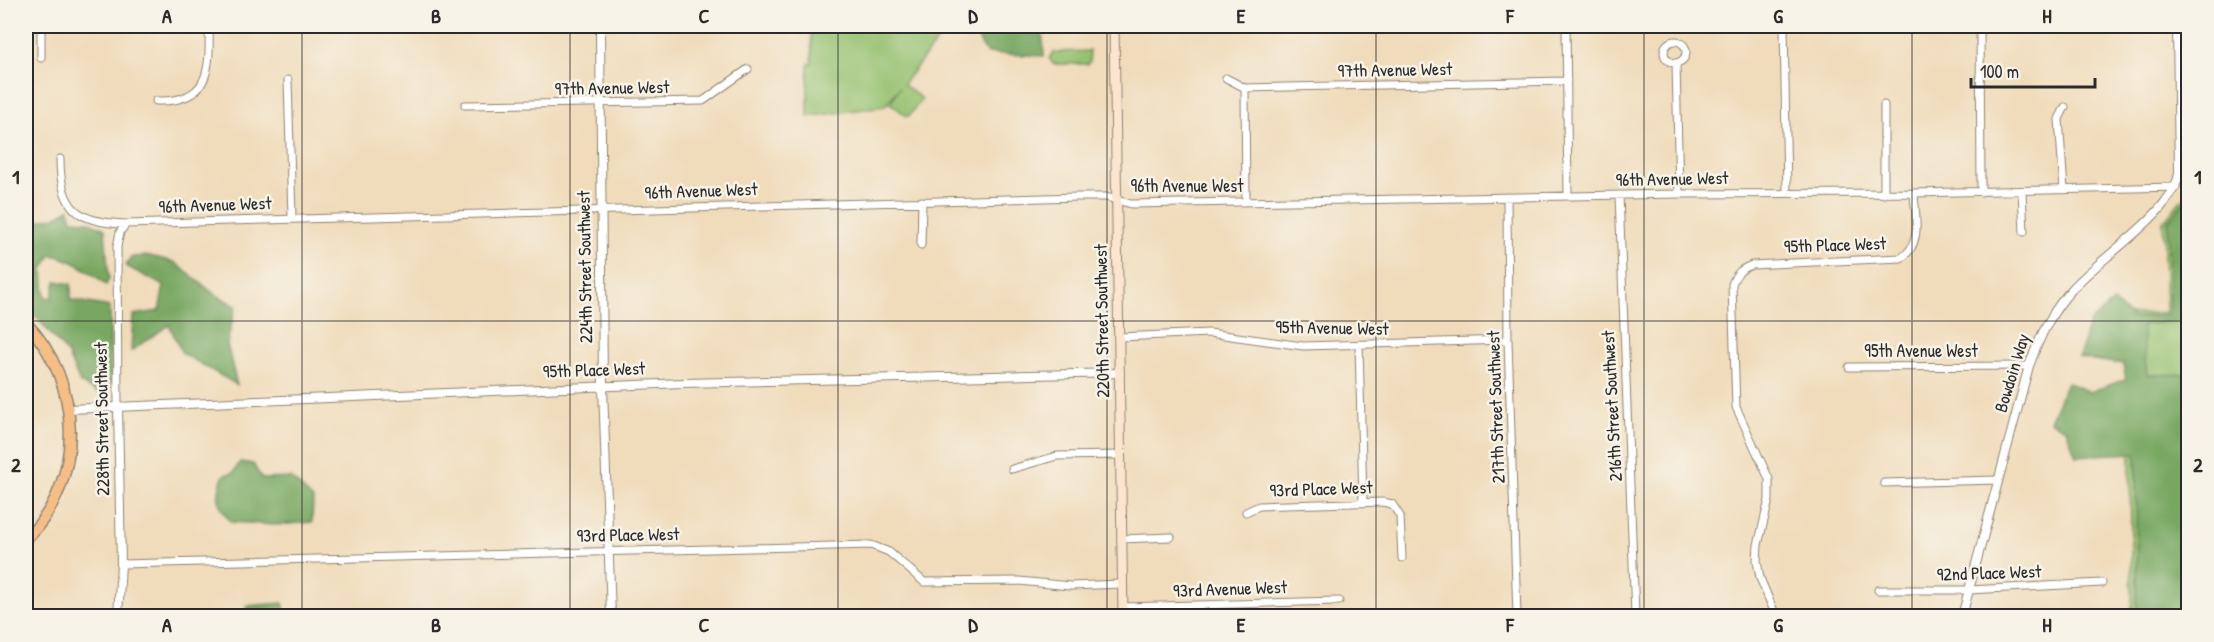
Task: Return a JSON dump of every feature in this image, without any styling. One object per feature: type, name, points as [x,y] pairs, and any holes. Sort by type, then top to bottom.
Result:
[{"type":"main road","name":"220th Street Southwest","points":[[1114,26],[1123,612]]},
{"type":"main road","points":[[26,323],[49,352],[60,373],[69,409],[68,453],[62,478],[47,511],[26,539]]},
{"type":"street","points":[[41,26],[41,58]]},
{"type":"street","points":[[156,101],[180,101],[193,95],[201,86],[210,58],[209,26]]},
{"type":"street","name":"224th Street Southwest","points":[[600,26],[603,387],[611,616]]},
{"type":"street","points":[[1566,26],[1568,195]]},
{"type":"street","points":[[1784,26],[1787,194]]},
{"type":"street","points":[[1980,26],[1981,192]]},
{"type":"street","points":[[2176,187],[2179,173],[2177,26]]},
{"type":"street","points":[[1676,63],[1679,194]]},
{"type":"street","name":"97th Avenue West","points":[[465,105],[703,101],[748,69]]},
{"type":"street","name":"97th Avenue West","points":[[1226,78],[1245,88],[1567,81]]},
{"type":"street","points":[[288,80],[292,218]]},
{"type":"street","points":[[1245,88],[1246,202]]},
{"type":"street","points":[[1884,105],[1884,194]]},
{"type":"street","points":[[2064,190],[2059,119],[2065,107]]},
{"type":"street","name":"96th Avenue West","points":[[60,159],[62,189],[74,209],[91,220],[126,224],[1086,197],[1117,200],[1131,204],[1568,195],[1884,194],[2176,187]]},
{"type":"street","name":"Bowdoin Way","points":[[1962,616],[2029,366],[2048,319],[2074,286],[2165,204],[2176,187]]},
{"type":"street","points":[[2022,191],[2024,232]]},
{"type":"street","name":"95th Place West","points":[[1776,616],[1760,578],[1757,561],[1758,545],[1769,500],[1769,479],[1736,407],[1732,285],[1738,272],[1752,265],[1901,258],[1912,249],[1915,241],[1914,193]]},
{"type":"street","name":"216th Street Southwest","points":[[1619,195],[1635,616]]},
{"type":"street","name":"217th Street Southwest","points":[[1507,196],[1508,340],[1517,616]]},
{"type":"street","points":[[921,245],[922,201]]},
{"type":"street","name":"228th Street Southwest","points":[[117,616],[121,564],[117,247],[120,232],[126,224]]},
{"type":"street","name":"95th Avenue West","points":[[1119,337],[1209,333],[1290,346],[1508,340]]},
{"type":"street","points":[[1359,345],[1363,503]]},
{"type":"street","name":"95th Avenue West","points":[[1849,367],[2029,366]]},
{"type":"street","name":"95th Place West","points":[[69,409],[603,387],[1119,373]]},
{"type":"street","points":[[1012,469],[1057,456],[1121,455]]},
{"type":"street","points":[[1884,483],[1998,480]]},
{"type":"street","name":"93rd Place West","points":[[1246,512],[1259,506],[1383,502],[1397,508],[1400,516],[1402,558]]},
{"type":"street","points":[[1121,539],[1171,537]]},
{"type":"street","name":"93rd Place West","points":[[121,564],[871,545],[889,552],[924,582],[1019,581],[1070,586],[1122,584]]},
{"type":"street","name":"92nd Place West","points":[[1878,590],[1969,590],[2102,583]]},
{"type":"street","name":"93rd Avenue West","points":[[1123,612],[1339,601]]},
{"type":"green space","points":[[811,26],[949,26],[903,84],[922,99],[909,116],[890,103],[900,87],[885,106],[808,117],[808,64],[812,63]]},
{"type":"green space","points":[[971,26],[1006,26],[1007,30],[1042,29],[1044,56],[986,53]]},
{"type":"green space","points":[[1089,51],[1088,64],[1053,64],[1049,58],[1054,52]]},
{"type":"green space","points":[[2188,192],[2188,616],[2132,616],[2128,315],[2166,312],[2163,222]]},
{"type":"green space","points":[[2188,198],[2188,319],[2142,325],[2147,375],[2188,374],[2188,616],[2137,616],[2136,453],[2076,456],[2066,429],[2050,421],[2067,382],[2089,392],[2126,379],[2123,364],[2079,358],[2089,323],[2113,302],[2132,318],[2169,315],[2168,221]]},
{"type":"green space","points":[[26,205],[28,223],[55,217],[69,209],[72,220],[88,221],[105,229],[109,279],[106,285],[80,266],[58,256],[51,255],[43,269],[45,297],[52,298],[56,281],[71,284],[71,300],[110,307],[111,380],[107,392],[98,393],[80,383],[67,353],[26,305]]},
{"type":"green space","points":[[150,256],[174,262],[216,295],[236,306],[227,344],[237,385],[182,353],[169,325],[131,351],[133,315],[159,311],[164,286],[126,266],[131,257]]},
{"type":"green space","points":[[240,462],[253,464],[262,479],[291,478],[313,499],[312,522],[276,525],[231,522],[220,505],[219,489],[224,475],[233,473]]},
{"type":"green space","points":[[283,603],[286,616],[244,616],[247,606]]}]
